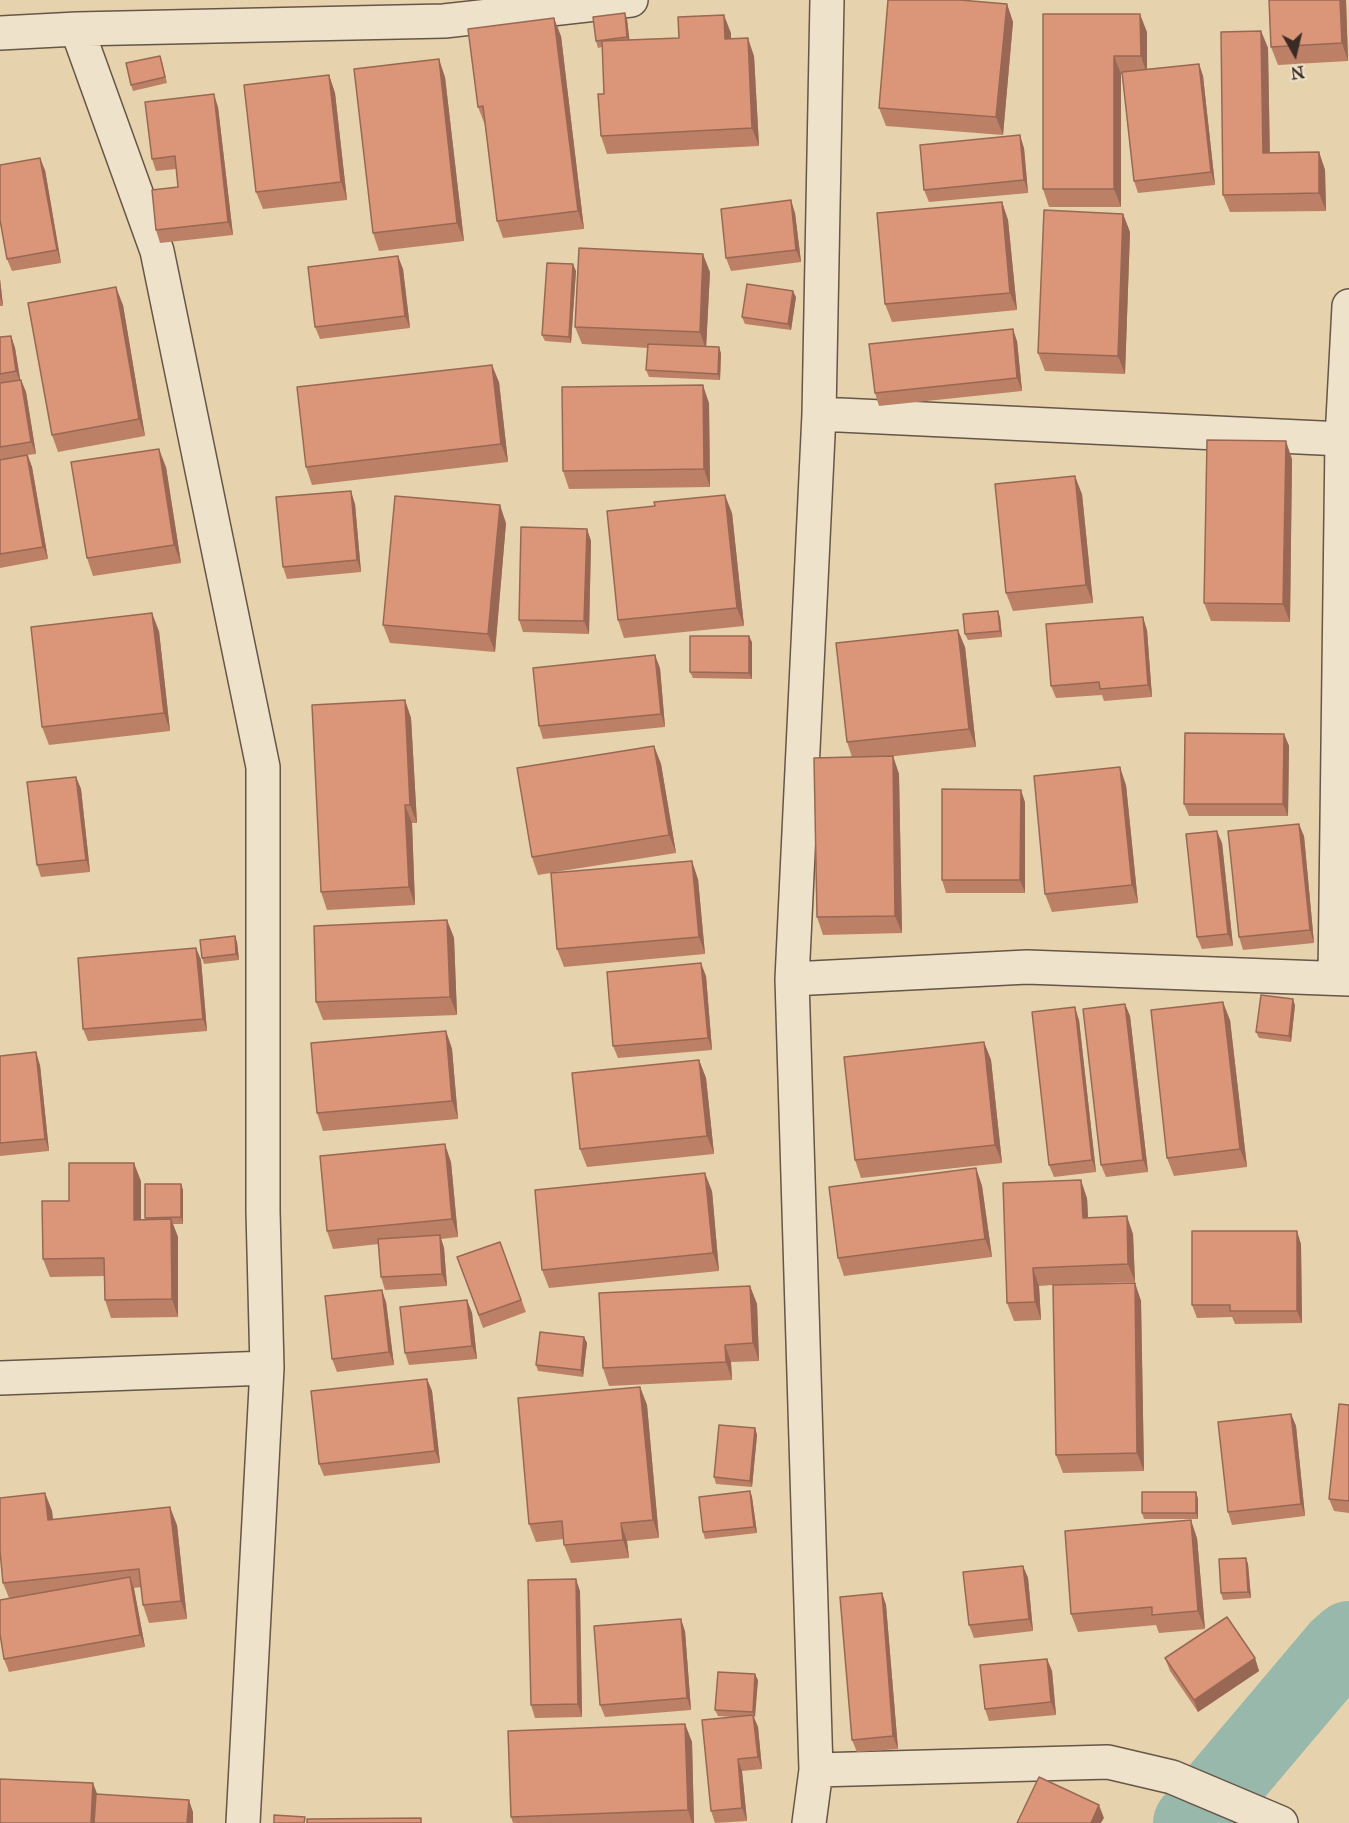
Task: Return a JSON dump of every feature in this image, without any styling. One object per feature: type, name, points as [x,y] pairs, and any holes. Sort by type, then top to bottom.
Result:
[{"type":"street","points":[[0,33],[76,29],[255,13],[444,21],[631,0]]},
{"type":"street","points":[[809,1823],[816,1770],[792,979],[819,414],[827,0]]},
{"type":"street","points":[[76,29],[157,251],[262,767],[263,1211],[267,1368],[243,1823]]},
{"type":"street","points":[[792,979],[1027,967],[1342,978],[1342,439],[1349,306]]},
{"type":"street","points":[[819,414],[1342,439]]},
{"type":"street","points":[[0,1378],[267,1368]]},
{"type":"street","points":[[816,1770],[1108,1762],[1172,1777],[1279,1823]]},
{"type":"building","points":[[888,0],[960,0],[1007,4],[996,117],[879,108]]},
{"type":"building","points":[[1269,0],[1340,0],[1342,43],[1271,47]]},
{"type":"building","points":[[625,13],[627,37],[596,41],[593,17]]},
{"type":"building","points":[[1043,14],[1140,14],[1141,56],[1114,56],[1114,189],[1043,189]]},
{"type":"building","points":[[724,15],[725,39],[748,38],[752,128],[601,136],[598,94],[604,94],[602,41],[679,38],[678,17]]},
{"type":"building","points":[[554,18],[578,211],[497,221],[483,106],[478,107],[468,29]]},
{"type":"building","points":[[1261,31],[1263,153],[1319,152],[1319,193],[1223,195],[1221,32]]},
{"type":"building","points":[[160,56],[165,77],[131,85],[126,63]]},
{"type":"building","points":[[439,59],[457,223],[373,233],[354,69]]},
{"type":"building","points":[[1199,64],[1211,172],[1134,181],[1122,72]]},
{"type":"building","points":[[329,75],[341,182],[256,192],[244,85]]},
{"type":"building","points":[[214,94],[228,222],[156,230],[152,190],[178,187],[175,156],[152,159],[145,102]]},
{"type":"building","points":[[1020,135],[1024,180],[924,190],[920,145]]},
{"type":"building","points":[[40,158],[57,250],[7,259],[0,220],[0,165]]},
{"type":"building","points":[[791,200],[796,250],[726,258],[721,209]]},
{"type":"building","points":[[1002,202],[1010,293],[885,304],[877,213]]},
{"type":"building","points":[[1044,210],[1123,214],[1118,356],[1038,353]]},
{"type":"building","points":[[579,248],[703,254],[700,332],[575,327]]},
{"type":"building","points":[[398,256],[405,316],[315,327],[308,267]]},
{"type":"building","points":[[547,263],[573,264],[569,337],[542,335]]},
{"type":"building","points":[[747,284],[793,291],[788,324],[742,317]]},
{"type":"building","points":[[116,287],[139,419],[52,435],[28,303]]},
{"type":"building","points":[[1013,329],[1017,378],[875,393],[869,344]]},
{"type":"building","points":[[11,336],[16,371],[0,374],[0,337]]},
{"type":"building","points":[[648,344],[719,347],[718,374],[646,370]]},
{"type":"building","points":[[492,365],[501,444],[306,467],[297,387]]},
{"type":"building","points":[[21,380],[31,442],[0,447],[0,383]]},
{"type":"building","points":[[703,385],[704,469],[563,471],[562,387]]},
{"type":"building","points":[[1207,440],[1286,441],[1283,604],[1204,603]]},
{"type":"building","points":[[159,449],[174,545],[87,558],[71,462]]},
{"type":"building","points":[[27,455],[43,547],[0,554],[0,460]]},
{"type":"building","points":[[1075,476],[1086,585],[1006,593],[995,484]]},
{"type":"building","points":[[351,491],[357,560],[283,567],[276,497]]},
{"type":"building","points":[[725,495],[737,608],[618,620],[607,511],[655,506],[654,502]]},
{"type":"building","points":[[395,496],[500,505],[488,634],[383,625]]},
{"type":"building","points":[[521,527],[587,529],[584,621],[519,620]]},
{"type":"building","points":[[998,611],[1000,631],[965,634],[963,614]]},
{"type":"building","points":[[152,613],[164,713],[42,727],[31,627]]},
{"type":"building","points":[[1143,617],[1148,685],[1100,689],[1099,682],[1051,686],[1046,624]]},
{"type":"building","points":[[958,630],[969,729],[847,742],[836,643]]},
{"type":"building","points":[[690,636],[749,636],[749,673],[690,672]]},
{"type":"building","points":[[655,655],[661,714],[539,726],[533,668]]},
{"type":"building","points":[[405,700],[410,805],[405,805],[409,887],[321,892],[312,705]]},
{"type":"building","points":[[1185,733],[1284,734],[1283,804],[1184,804]]},
{"type":"building","points":[[654,746],[669,835],[532,857],[517,768]]},
{"type":"building","points":[[893,756],[895,916],[817,917],[814,758]]},
{"type":"building","points":[[1120,767],[1132,885],[1045,894],[1034,776]]},
{"type":"building","points":[[76,777],[86,860],[37,865],[27,782]]},
{"type":"building","points":[[942,789],[1021,790],[1020,880],[942,880]]},
{"type":"building","points":[[1299,824],[1310,930],[1239,937],[1228,831]]},
{"type":"building","points":[[1217,831],[1228,934],[1197,937],[1186,834]]},
{"type":"building","points":[[692,861],[699,937],[557,949],[551,873]]},
{"type":"building","points":[[447,920],[450,997],[316,1002],[314,926]]},
{"type":"building","points":[[235,936],[236,954],[202,958],[200,940]]},
{"type":"building","points":[[196,948],[203,1019],[83,1029],[78,958]]},
{"type":"building","points":[[701,963],[708,1038],[613,1046],[607,972]]},
{"type":"building","points":[[1261,995],[1293,999],[1289,1036],[1256,1032]]},
{"type":"building","points":[[1223,1002],[1240,1149],[1167,1158],[1151,1010]]},
{"type":"building","points":[[1125,1004],[1143,1160],[1101,1165],[1083,1009]]},
{"type":"building","points":[[1075,1007],[1092,1160],[1049,1165],[1032,1012]]},
{"type":"building","points":[[446,1031],[452,1101],[317,1113],[311,1043]]},
{"type":"building","points":[[984,1042],[995,1145],[855,1160],[844,1057]]},
{"type":"building","points":[[36,1052],[45,1139],[0,1143],[0,1056]]},
{"type":"building","points":[[699,1060],[707,1136],[580,1149],[572,1073]]},
{"type":"building","points":[[445,1144],[452,1219],[327,1231],[320,1156]]},
{"type":"building","points":[[69,1163],[134,1163],[134,1220],[171,1219],[172,1299],[105,1300],[104,1258],[43,1259],[42,1201],[69,1201]]},
{"type":"building","points":[[976,1168],[985,1239],[838,1258],[829,1187]]},
{"type":"building","points":[[705,1173],[713,1253],[542,1270],[535,1190]]},
{"type":"building","points":[[1081,1180],[1083,1218],[1127,1216],[1128,1264],[1033,1268],[1035,1302],[1007,1303],[1003,1183]]},
{"type":"building","points":[[145,1184],[181,1184],[181,1217],[145,1218]]},
{"type":"building","points":[[1192,1231],[1297,1231],[1297,1311],[1230,1311],[1230,1305],[1192,1305]]},
{"type":"building","points":[[440,1235],[442,1274],[381,1277],[378,1239]]},
{"type":"building","points":[[500,1242],[521,1300],[479,1315],[457,1257]]},
{"type":"building","points":[[1135,1283],[1137,1453],[1056,1455],[1053,1285]]},
{"type":"building","points":[[750,1286],[753,1343],[725,1345],[726,1362],[603,1368],[599,1293]]},
{"type":"building","points":[[382,1290],[389,1352],[332,1359],[325,1296]]},
{"type":"building","points":[[467,1300],[472,1346],[405,1353],[400,1307]]},
{"type":"building","points":[[540,1332],[584,1337],[581,1370],[536,1365]]},
{"type":"building","points":[[427,1379],[435,1451],[319,1464],[311,1391]]},
{"type":"building","points":[[640,1387],[653,1520],[621,1523],[623,1540],[564,1545],[562,1521],[529,1524],[518,1398]]},
{"type":"building","points":[[1339,1404],[1349,1405],[1349,1501],[1329,1499]]},
{"type":"building","points":[[1291,1414],[1301,1504],[1228,1512],[1218,1422]]},
{"type":"building","points":[[719,1425],[755,1428],[750,1481],[714,1477]]},
{"type":"building","points":[[750,1491],[754,1527],[703,1532],[699,1497]]},
{"type":"building","points":[[1142,1492],[1196,1492],[1196,1513],[1142,1513]]},
{"type":"building","points":[[45,1493],[48,1520],[170,1507],[181,1601],[143,1605],[139,1569],[3,1583],[0,1551],[0,1498]]},
{"type":"building","points":[[1191,1520],[1198,1611],[1152,1615],[1152,1607],[1071,1614],[1065,1531]]},
{"type":"building","points":[[1246,1558],[1248,1592],[1221,1593],[1219,1559]]},
{"type":"building","points":[[1023,1566],[1029,1619],[969,1625],[963,1572]]},
{"type":"building","points":[[130,1577],[140,1635],[4,1659],[0,1634],[0,1600]]},
{"type":"building","points":[[576,1579],[578,1704],[531,1705],[528,1580]]},
{"type":"building","points":[[882,1593],[893,1736],[852,1740],[840,1597]]},
{"type":"building","points":[[1227,1617],[1255,1658],[1194,1700],[1165,1658]]},
{"type":"building","points":[[681,1619],[687,1698],[600,1705],[594,1626]]},
{"type":"building","points":[[1047,1659],[1051,1702],[985,1709],[980,1665]]},
{"type":"building","points":[[718,1672],[755,1674],[753,1712],[715,1710]]},
{"type":"building","points":[[753,1715],[758,1757],[738,1759],[742,1808],[711,1811],[702,1720]]},
{"type":"building","points":[[685,1724],[688,1810],[511,1817],[508,1731]]},
{"type":"building","points":[[1039,1777],[1099,1805],[1091,1823],[1017,1823]]},
{"type":"building","points":[[0,1779],[93,1783],[91,1823],[0,1823]]},
{"type":"building","points":[[96,1794],[189,1800],[187,1823],[94,1823]]},
{"type":"building","points":[[274,1815],[305,1817],[304,1823],[274,1823]]},
{"type":"building","points":[[421,1818],[421,1823],[307,1823],[307,1819]]},
{"type":"waterway","points":[[1192,1823],[1349,1640]]}]
